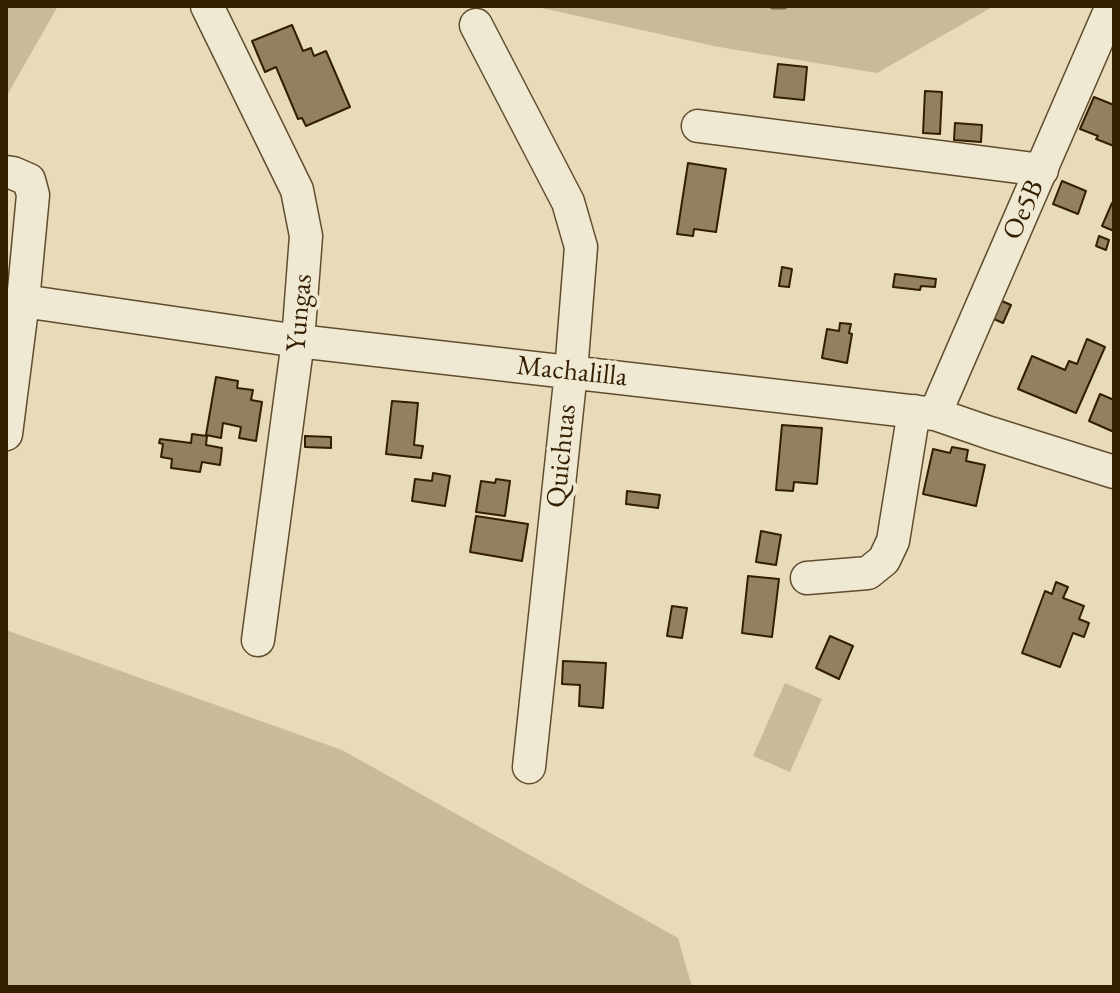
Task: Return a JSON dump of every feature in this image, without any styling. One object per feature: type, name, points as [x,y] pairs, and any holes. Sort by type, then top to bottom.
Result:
[{"type":"street","name":"Yungas","points":[[207,6],[297,190],[306,236],[298,341],[258,640]]},
{"type":"street","name":"Oe5B","points":[[807,578],[868,573],[884,560],[893,541],[924,412],[1042,170],[1112,6]]},
{"type":"street","name":"Quichuas","points":[[476,25],[568,202],[581,247],[571,372],[529,767]]},
{"type":"street","points":[[698,126],[1042,170]]},
{"type":"street","points":[[6,172],[29,180],[33,195],[6,426]]},
{"type":"street","name":"Machalilla","points":[[23,301],[298,341],[924,412],[1114,472]]},
{"type":"shaded area","points":[[6,6],[58,6],[6,97]]},
{"type":"shaded area","points":[[532,6],[994,6],[877,73],[719,47]]},
{"type":"shaded area","points":[[6,630],[342,750],[678,938],[692,987],[6,987]]},
{"type":"shaded area","points":[[785,683],[822,699],[790,772],[753,756]]},
{"type":"building","points":[[292,25],[303,51],[311,48],[314,56],[326,51],[350,107],[306,126],[302,118],[298,119],[276,67],[265,72],[252,41]]},
{"type":"building","points":[[778,64],[807,67],[804,100],[774,97]]},
{"type":"building","points":[[925,91],[942,92],[940,134],[923,133]]},
{"type":"building","points":[[1094,97],[1114,105],[1114,146],[1080,129]]},
{"type":"building","points":[[955,123],[982,125],[981,142],[954,140]]},
{"type":"building","points":[[688,163],[726,169],[716,232],[694,229],[693,236],[677,234]]},
{"type":"building","points":[[1062,181],[1086,191],[1078,214],[1053,204]]},
{"type":"building","points":[[1114,204],[1114,231],[1102,226]]},
{"type":"building","points":[[1099,236],[1109,240],[1106,250],[1096,246]]},
{"type":"building","points":[[782,267],[792,269],[789,287],[779,286]]},
{"type":"building","points":[[895,274],[936,279],[935,287],[921,286],[920,290],[893,287]]},
{"type":"building","points":[[995,298],[1011,305],[1003,323],[987,316]]},
{"type":"building","points":[[840,323],[851,324],[847,363],[822,358],[827,329],[839,331]]},
{"type":"building","points":[[1087,339],[1105,347],[1076,413],[1018,389],[1032,356],[1065,370],[1069,361],[1077,364]]},
{"type":"building","points":[[216,377],[238,381],[237,388],[253,390],[251,400],[262,402],[256,441],[239,438],[241,427],[223,423],[221,438],[206,435]]},
{"type":"building","points":[[1100,394],[1114,400],[1114,432],[1089,421]]},
{"type":"building","points":[[392,401],[418,403],[414,445],[423,446],[421,458],[386,454]]},
{"type":"building","points":[[782,425],[822,428],[817,484],[794,482],[793,491],[776,490]]},
{"type":"building","points":[[192,434],[207,436],[206,445],[222,448],[220,465],[202,462],[200,472],[171,468],[172,459],[161,457],[163,444],[159,443],[160,439],[191,443]]},
{"type":"building","points":[[305,436],[331,437],[331,448],[305,447]]},
{"type":"building","points":[[952,447],[968,450],[966,461],[985,465],[976,506],[923,494],[933,449],[950,453]]},
{"type":"building","points":[[433,473],[450,476],[445,506],[412,501],[415,479],[432,481]]},
{"type":"building","points":[[496,479],[510,481],[505,516],[476,512],[481,481],[495,483]]},
{"type":"building","points":[[627,491],[660,495],[658,508],[626,504]]},
{"type":"building","points":[[476,516],[528,524],[522,561],[470,552]]},
{"type":"building","points":[[761,531],[781,535],[776,565],[756,562]]},
{"type":"building","points":[[748,576],[779,579],[772,637],[742,633]]},
{"type":"building","points":[[1056,582],[1068,587],[1063,598],[1084,606],[1079,619],[1089,623],[1084,637],[1073,633],[1060,667],[1022,653],[1045,591],[1052,594]]},
{"type":"building","points":[[672,606],[687,608],[682,638],[667,636]]},
{"type":"building","points":[[830,636],[853,646],[839,679],[816,668]]},
{"type":"building","points":[[563,661],[606,663],[603,708],[579,706],[580,685],[562,684]]},
{"type":"waterway","points":[[773,6],[784,6]]}]
